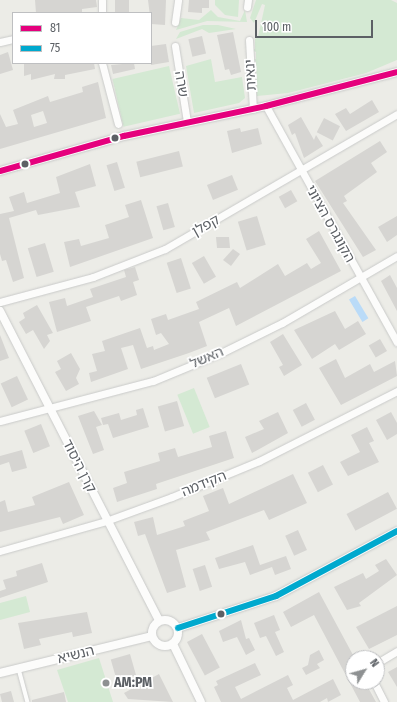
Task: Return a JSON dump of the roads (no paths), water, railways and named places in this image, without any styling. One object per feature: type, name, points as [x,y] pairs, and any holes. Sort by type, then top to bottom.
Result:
[{"type":"street","points":[[102,0],[102,12]]},
{"type":"street","points":[[175,22],[178,0]]},
{"type":"street","points":[[0,42],[12,39]]},
{"type":"street","name":"ינאית","points":[[249,40],[253,109]]},
{"type":"street","name":"שרה","points":[[175,46],[187,122]]},
{"type":"street","points":[[102,64],[118,124]]},
{"type":"street","points":[[361,82],[397,66]]},
{"type":"street","points":[[2,171],[187,122],[266,106],[397,72]]},
{"type":"street","name":"הקונגרס הציוני","points":[[266,106],[301,173],[397,342]]},
{"type":"street","name":"קפלן","points":[[0,302],[92,277],[165,249],[301,173],[397,114]]},
{"type":"street","name":"האשל","points":[[0,421],[153,381],[221,353],[360,278],[397,256]]},
{"type":"street","name":"קרן היסוד","points":[[0,311],[106,521],[159,621]]},
{"type":"street","name":"הקידמה","points":[[0,551],[106,521],[259,461],[397,391]]},
{"type":"street","points":[[178,628],[276,596],[397,531]]},
{"type":"street","points":[[159,621],[172,621],[178,628],[178,637],[173,644],[162,646],[152,636],[153,628],[159,621]]},
{"type":"street","name":"הנשיא","points":[[0,674],[152,636]]},
{"type":"street","points":[[173,644],[201,702]]},
{"type":"street","points":[[385,658],[397,651]]},
{"type":"street","points":[[378,690],[384,702]]},
{"type":"lane","points":[[19,669],[28,702]]},
{"type":"water","points":[[355,296],[368,318],[362,322],[349,300]]},
{"type":"place","name":"AM:PM","points":[[106,683]]}]
